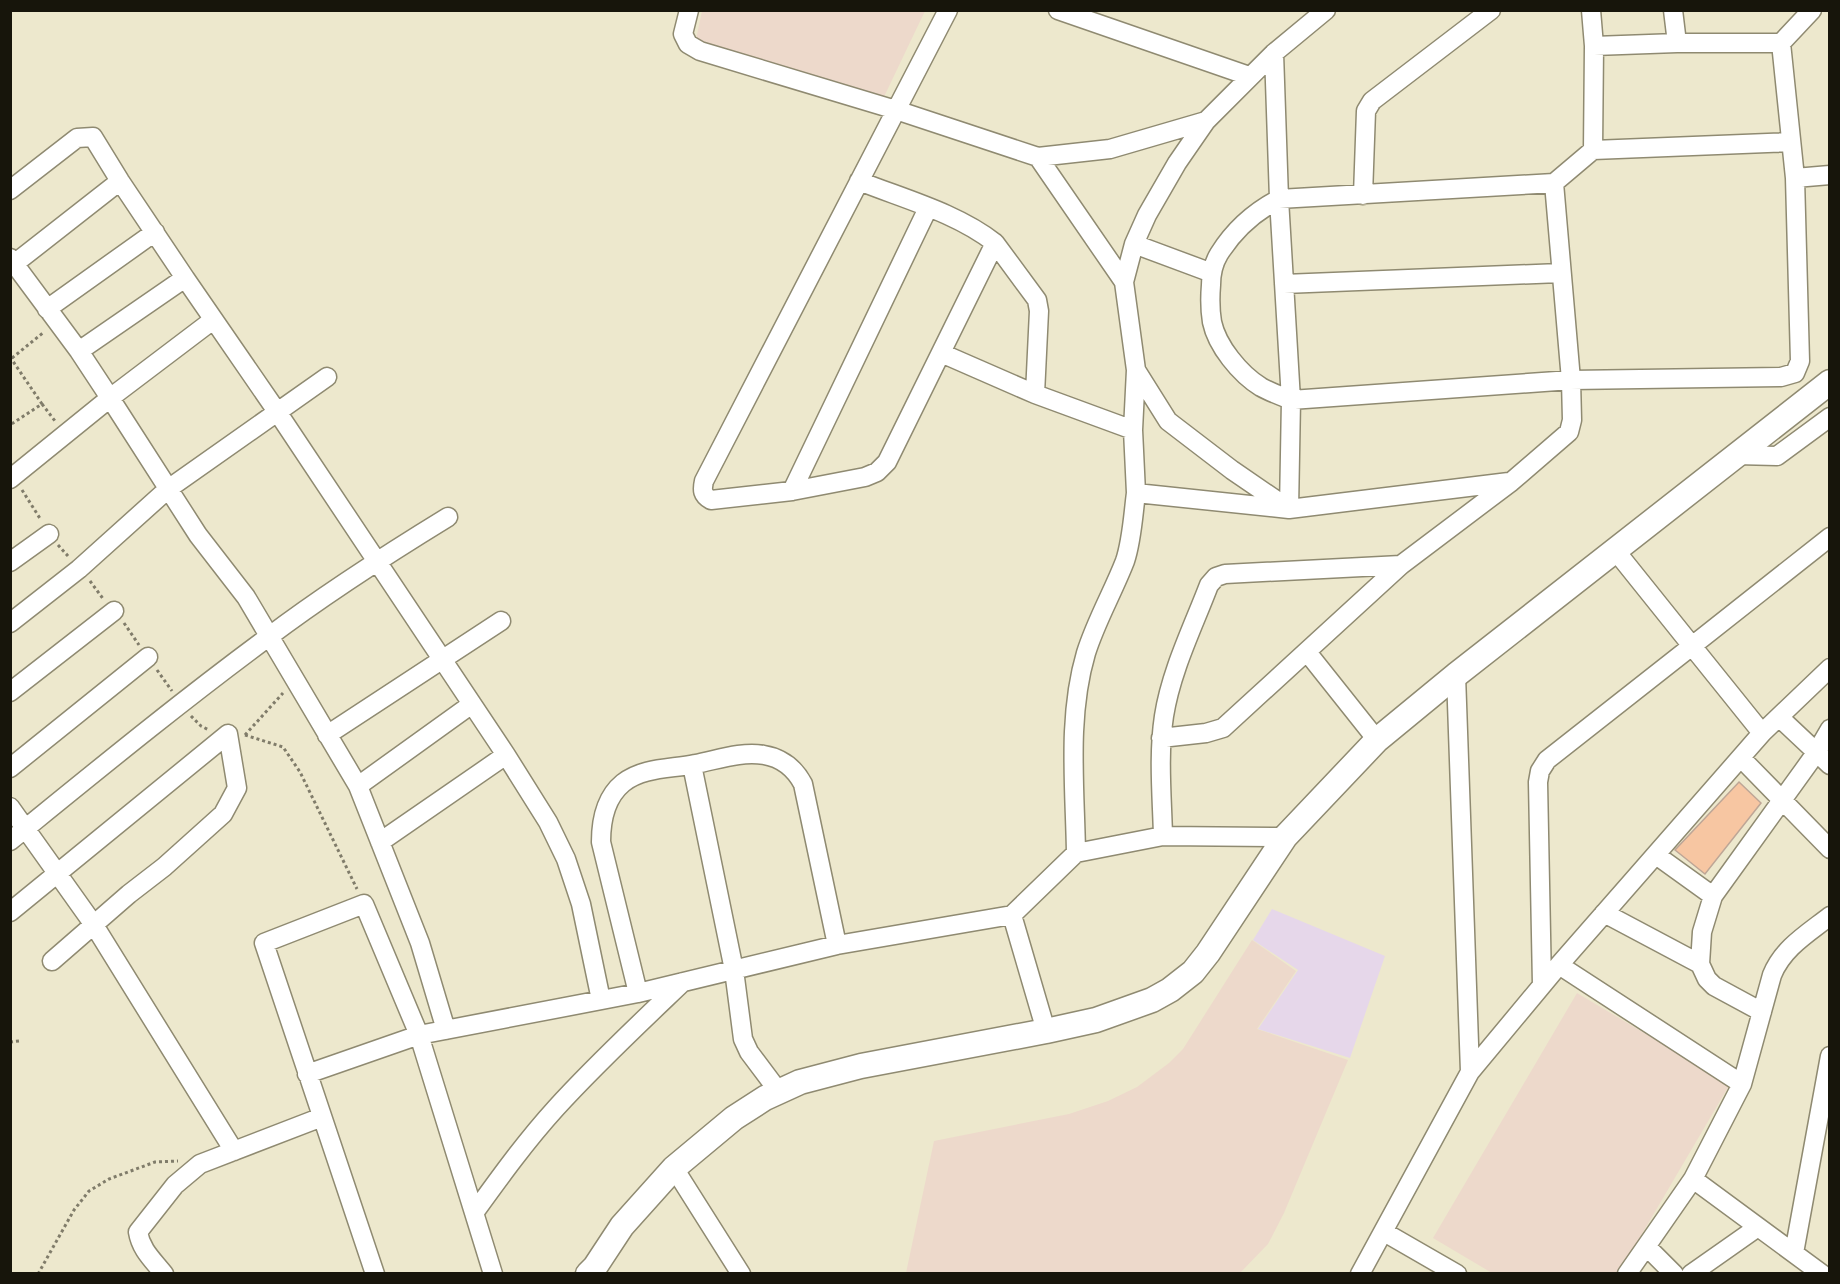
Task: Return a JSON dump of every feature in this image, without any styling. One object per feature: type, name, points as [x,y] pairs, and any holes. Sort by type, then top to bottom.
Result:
[{"type":"main road","points":[[595,1272],[622,1226],[674,1168],[734,1118],[765,1098],[800,1082],[861,1066],[1096,1020],[1152,1000],[1170,990],[1192,972],[1208,953],[1286,837],[1377,740],[1456,675],[1830,382]]},
{"type":"street","points":[[689,10],[683,34],[688,44],[700,51],[1038,157],[1110,149],[1206,121]]},
{"type":"street","points":[[948,10],[704,481],[702,490],[705,496],[711,500],[792,491],[865,477],[877,472],[887,462],[995,243]]},
{"type":"street","points":[[1058,10],[1249,76]]},
{"type":"street","points":[[1076,853],[1074,742],[1078,688],[1086,653],[1125,559],[1136,493],[1133,430],[1136,370],[1124,282],[1134,244],[1177,163],[1206,121],[1249,76],[1326,10]]},
{"type":"street","points":[[1363,195],[1365,121],[1366,111],[1372,101],[1491,10]]},
{"type":"street","points":[[1591,10],[1594,46],[1593,150]]},
{"type":"street","points":[[1673,10],[1677,43]]},
{"type":"street","points":[[1594,46],[1781,43],[1812,10]]},
{"type":"street","points":[[1781,43],[1795,178],[1800,361],[1795,373],[1781,377],[1571,380],[1291,400],[1261,386],[1237,366],[1222,345],[1212,323],[1212,273],[1218,256],[1235,232],[1257,211],[1279,199],[1554,183],[1593,150],[1790,142]]},
{"type":"street","points":[[1274,53],[1279,199],[1291,400],[1289,509]]},
{"type":"street","points":[[10,190],[77,138],[93,137],[120,181],[506,755],[548,822],[566,859],[581,904],[601,1000]]},
{"type":"street","points":[[1038,157],[1124,282]]},
{"type":"street","points":[[1795,178],[1830,175]]},
{"type":"street","points":[[120,181],[12,261],[79,351],[198,536],[246,597],[358,786],[420,943],[446,1030]]},
{"type":"street","points":[[859,181],[961,221],[979,230],[995,243],[1037,300],[1039,311],[1035,394]]},
{"type":"street","points":[[1161,738],[1206,733],[1223,728],[1401,565],[1511,482],[1569,432],[1572,420],[1571,380],[1554,183]]},
{"type":"street","points":[[792,491],[928,208]]},
{"type":"street","points":[[52,315],[155,232]]},
{"type":"street","points":[[1134,244],[1212,273]]},
{"type":"street","points":[[1284,284],[1560,273]]},
{"type":"street","points":[[79,351],[185,278]]},
{"type":"street","points":[[10,479],[110,398],[213,320]]},
{"type":"street","points":[[941,353],[1035,394],[1133,430]]},
{"type":"street","points":[[1136,370],[1168,421],[1232,470],[1289,509]]},
{"type":"street","points":[[10,623],[79,569],[168,489],[327,377]]},
{"type":"street","points":[[1736,455],[1777,456],[1830,417]]},
{"type":"street","points":[[1136,493],[1289,509],[1511,482]]},
{"type":"street","points":[[10,841],[268,636],[376,561],[448,517]]},
{"type":"street","points":[[10,562],[49,534]]},
{"type":"street","points":[[1542,985],[1538,782],[1540,771],[1546,760],[1830,537]]},
{"type":"street","points":[[1615,550],[1762,733]]},
{"type":"street","points":[[1163,836],[1161,738],[1171,686],[1209,585],[1216,577],[1225,574],[1401,565]]},
{"type":"street","points":[[10,692],[114,611]]},
{"type":"street","points":[[327,735],[501,621]]},
{"type":"street","points":[[1307,652],[1377,740]]},
{"type":"street","points":[[10,768],[148,657]]},
{"type":"street","points":[[1360,1274],[1470,1072],[1558,965],[1762,733],[1830,668]]},
{"type":"street","points":[[1456,675],[1470,1072]]},
{"type":"street","points":[[358,786],[472,704]]},
{"type":"street","points":[[1779,717],[1830,765]]},
{"type":"street","points":[[1762,1012],[1714,986],[1707,979],[1700,964],[1702,932],[1713,896],[1816,753],[1830,729]]},
{"type":"street","points":[[10,912],[228,734],[237,788],[223,814],[52,961]]},
{"type":"street","points":[[638,993],[601,842],[601,825],[604,812],[623,783],[654,770],[692,765],[743,754],[765,755],[783,762],[796,772],[803,784],[837,945]]},
{"type":"street","points":[[380,842],[506,755]]},
{"type":"street","points":[[1741,758],[1830,849]]},
{"type":"street","points":[[692,765],[734,970],[743,1039],[749,1052],[779,1092]]},
{"type":"street","points":[[10,807],[94,925],[234,1151]]},
{"type":"street","points":[[307,1074],[419,1035],[638,993],[837,945],[1012,915],[1076,853],[1163,836],[1286,837]]},
{"type":"street","points":[[1656,855],[1713,896]]},
{"type":"street","points":[[375,1274],[264,943],[364,904],[419,1035],[493,1274]]},
{"type":"street","points":[[1604,913],[1700,964]]},
{"type":"street","points":[[1012,915],[1046,1031]]},
{"type":"street","points":[[1627,1274],[1693,1179],[1742,1084],[1778,960],[1790,947],[1830,916]]},
{"type":"street","points":[[1558,965],[1742,1084]]},
{"type":"street","points":[[474,1212],[515,1156],[555,1109],[684,981]]},
{"type":"street","points":[[1794,1253],[1830,1056]]},
{"type":"street","points":[[164,1274],[145,1251],[138,1232],[175,1185],[200,1164],[322,1117]]},
{"type":"street","points":[[674,1168],[741,1274]]},
{"type":"street","points":[[1693,1179],[1823,1274],[1830,1262]]},
{"type":"street","points":[[1691,1274],[1758,1227]]},
{"type":"street","points":[[1384,1232],[1457,1274]]},
{"type":"street","points":[[1647,1247],[1674,1274]]},
{"type":"path","points":[[52,315],[11,358],[65,435]]},
{"type":"path","points":[[10,425],[42,404]]},
{"type":"path","points":[[244,735],[294,680]]},
{"type":"path","points":[[10,1042],[19,1041]]},
{"type":"path","points":[[38,1274],[74,1210],[89,1191],[109,1179],[155,1162],[172,1160],[200,1164]]},
{"type":"shaded area","points":[[702,11],[925,11],[882,101],[695,44]]},
{"type":"shaded area","points":[[1272,909],[1385,956],[1350,1058],[1258,1029],[1298,970],[1253,940]]},
{"type":"shaded area","points":[[1252,940],[1296,971],[1257,1029],[1348,1060],[1284,1213],[1268,1244],[1240,1273],[906,1273],[934,1141],[1069,1114],[1108,1101],[1137,1087],[1169,1063],[1183,1049]]},
{"type":"shaded area","points":[[1577,993],[1730,1084],[1619,1273],[1492,1273],[1433,1238]]},
{"type":"building","points":[[1739,782],[1761,803],[1705,874],[1675,850]]}]
